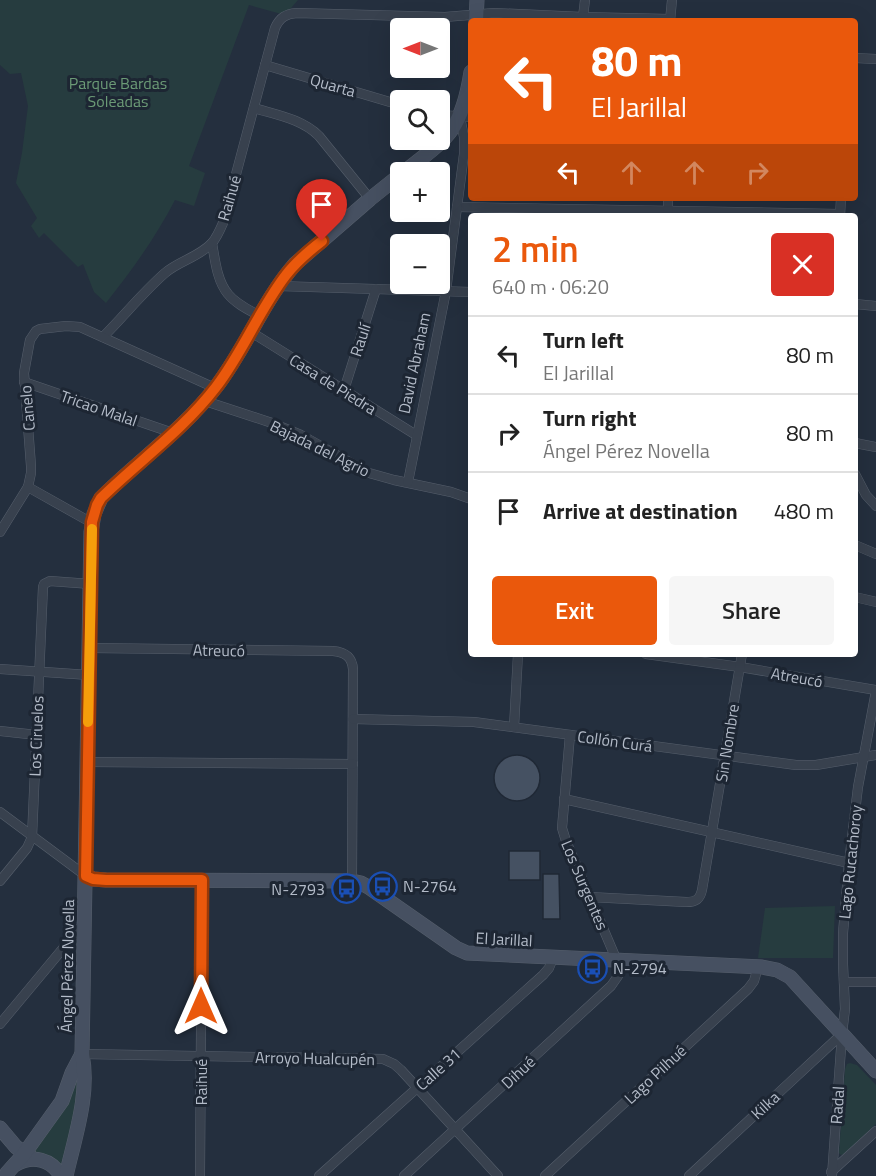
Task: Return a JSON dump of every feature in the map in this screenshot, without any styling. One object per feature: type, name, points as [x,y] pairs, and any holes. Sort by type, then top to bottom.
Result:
[{"type":"main road","name":"David Abraham","points":[[465,117],[468,89]]},
{"type":"main road","name":"Ángel Pérez Novella","points":[[417,162],[444,140],[465,117]]},
{"type":"main road","name":"Ángel Pérez Novella","points":[[66,1176],[84,1096],[85,1075],[82,1054],[92,522],[97,505],[101,498],[173,434],[205,401],[229,368],[278,286],[295,264],[390,183]]},
{"type":"main road","name":"El Jarillal","points":[[86,876],[106,880],[352,881],[370,888],[461,951],[478,955],[758,967],[777,970],[790,977],[876,1071]]},
{"type":"main road","name":"Ángel Pérez Novella","points":[[10,1170],[29,1156],[62,1101],[82,1054]]},
{"type":"main road","points":[[0,1128],[12,1143],[29,1156],[50,1164],[61,1176]]},
{"type":"street","points":[[584,17],[585,0]]},
{"type":"street","points":[[670,18],[672,0]]},
{"type":"street","points":[[477,9],[494,14],[613,18]]},
{"type":"street","name":"Raihué","points":[[104,337],[168,270],[195,256],[212,243],[218,234],[223,223],[275,28],[280,18],[297,13],[445,17],[477,9]]},
{"type":"street","points":[[858,58],[876,59]]},
{"type":"street","name":"Quarta","points":[[265,65],[390,102]]},
{"type":"street","points":[[254,108],[297,121],[313,130],[370,199]]},
{"type":"street","points":[[450,116],[465,117]]},
{"type":"street","name":"David Abraham","points":[[450,260],[464,146],[465,117]]},
{"type":"street","points":[[457,207],[591,213],[668,213]]},
{"type":"street","points":[[212,243],[225,291],[234,300],[260,316]]},
{"type":"street","points":[[278,286],[390,289]]},
{"type":"street","name":"Raulí","points":[[344,390],[376,289]]},
{"type":"street","points":[[450,291],[468,292]]},
{"type":"street","name":"David Abraham","points":[[408,483],[445,294]]},
{"type":"street","points":[[858,304],[876,306]]},
{"type":"street","name":"Canelo","points":[[28,487],[32,466],[24,382],[30,340],[36,331],[45,327],[73,326],[87,329],[104,337]]},
{"type":"street","name":"Casa de Piedra","points":[[251,332],[416,435]]},
{"type":"street","points":[[104,337],[215,388]]},
{"type":"street","name":"Tricao Malal","points":[[24,382],[173,434]]},
{"type":"street","name":"Bajada del Agrio","points":[[205,401],[286,428],[369,473],[468,497]]},
{"type":"street","points":[[858,444],[876,447]]},
{"type":"street","points":[[858,480],[866,495],[876,506]]},
{"type":"street","points":[[0,532],[28,487],[92,522]]},
{"type":"street","points":[[858,546],[876,554]]},
{"type":"street","name":"Los Ciruelos","points":[[32,837],[42,591],[47,582],[91,584]]},
{"type":"street","points":[[858,598],[876,602]]},
{"type":"street","name":"Atreucó","points":[[90,648],[333,651],[347,655],[352,664],[353,719]]},
{"type":"street","points":[[514,727],[518,657]]},
{"type":"street","name":"Atreucó","points":[[668,657],[876,691]]},
{"type":"street","name":"Sin Nombre","points":[[590,897],[686,902],[699,899],[742,657]]},
{"type":"street","points":[[0,669],[89,675]]},
{"type":"street","name":"Lago Rucachoroy","points":[[842,1034],[845,1009],[843,933],[849,863],[856,796],[876,691]]},
{"type":"street","points":[[352,881],[353,719]]},
{"type":"street","name":"Collón Curá","points":[[353,719],[459,721],[805,766],[876,755]]},
{"type":"street","points":[[0,731],[36,735]]},
{"type":"street","name":"Los Surgentes","points":[[570,735],[562,820],[564,835],[617,961]]},
{"type":"street","points":[[88,762],[353,764]]},
{"type":"street","points":[[564,800],[849,863]]},
{"type":"street","name":"El Jarillal","points":[[0,812],[86,876]]},
{"type":"street","points":[[0,881],[27,848],[32,837]]},
{"type":"street","name":"Raihué","points":[[200,1176],[202,880]]},
{"type":"street","points":[[0,1024],[85,921]]},
{"type":"street","name":"Calle 31","points":[[318,1176],[543,975],[554,958]]},
{"type":"street","name":"Dihué","points":[[404,1176],[614,984],[618,976],[617,961]]},
{"type":"street","name":"Lago Pilhué","points":[[545,1176],[748,989],[754,981],[758,967]]},
{"type":"street","points":[[844,982],[876,982]]},
{"type":"street","name":"Radal","points":[[831,1174],[842,1034]]},
{"type":"street","name":"Kilka","points":[[689,1176],[842,1034]]},
{"type":"street","name":"Arroyo Hualcupén","points":[[82,1054],[383,1059],[394,1064],[498,1176]]},
{"type":"street","points":[[831,1174],[876,1131]]},
{"type":"green space","name":"Parque Bardas Soleadas","points":[[0,0],[298,0],[285,15],[249,5],[189,166],[205,173],[194,206],[175,200],[143,253],[106,303],[94,292],[83,264],[78,267],[44,233],[39,238],[31,226],[37,218],[16,183],[28,106],[21,73],[10,74],[0,65]]},
{"type":"green space","points":[[835,906],[833,958],[758,958],[765,908]]},
{"type":"green space","points":[[850,1063],[857,1065],[876,1085],[876,1124],[841,1155],[839,1153],[845,1069]]},
{"type":"green space","points":[[78,1072],[82,1082],[63,1167],[34,1153],[34,1148]]},
{"type":"building","points":[[517,755],[533,762],[540,778],[533,794],[517,801],[501,794],[494,778],[501,762]]},
{"type":"building","points":[[509,851],[540,851],[540,880],[509,880]]},
{"type":"building","points":[[543,874],[559,874],[560,919],[543,919]]},
{"type":"slow traffic","points":[[88,722],[92,529]]},
{"type":"place","name":"N-2764","points":[[382,886]]},
{"type":"place","name":"N-2793","points":[[346,889]]},
{"type":"place","name":"N-2794","points":[[592,968]]},
{"type":"route","points":[[201,1006],[202,880],[106,880],[86,876],[92,522],[101,498],[205,401],[222,379],[286,274],[322,241]]}]
